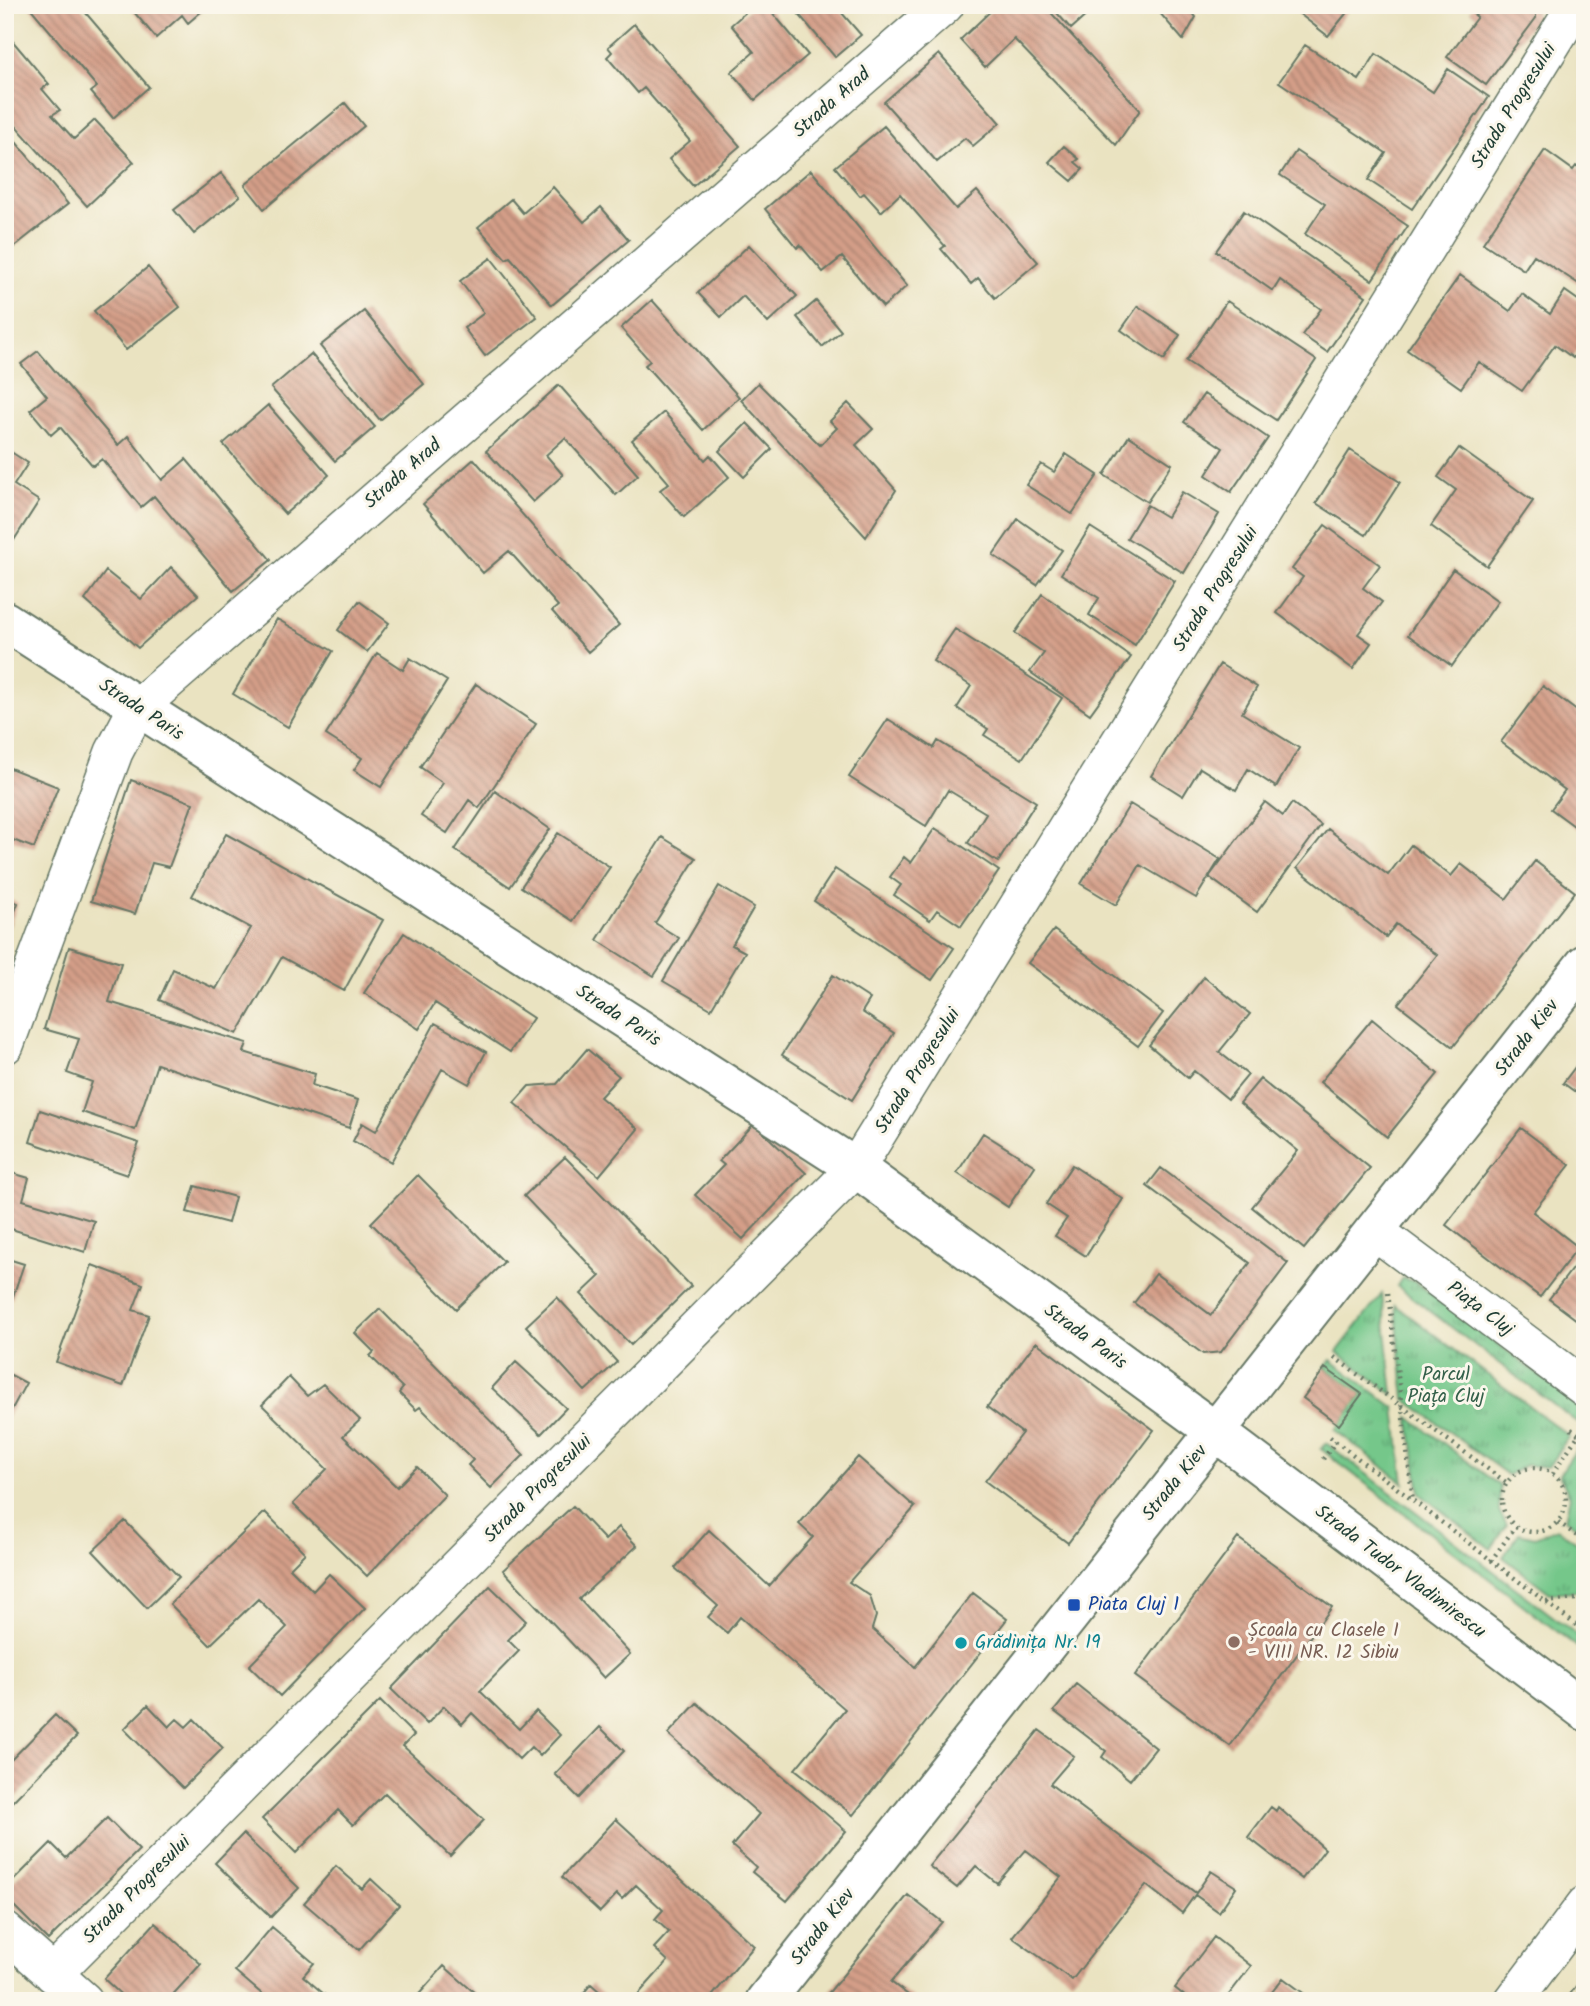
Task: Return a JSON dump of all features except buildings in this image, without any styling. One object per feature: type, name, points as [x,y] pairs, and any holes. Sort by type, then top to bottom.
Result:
[{"type":"street","name":"Strada Arad","points":[[5,1045],[114,752],[137,708],[945,5]]},
{"type":"street","name":"Strada Progresului","points":[[53,1974],[856,1168],[1576,5]]},
{"type":"street","name":"Strada Paris","points":[[5,621],[856,1168],[1216,1432]]},
{"type":"street","name":"Strada Kiev","points":[[765,2001],[1585,964]]},
{"type":"street","name":"Piața Cluj","points":[[1375,1231],[1585,1388]]},
{"type":"street","name":"Strada Tudor Vladimirescu","points":[[1216,1432],[1585,1711]]},
{"type":"street","points":[[1513,2001],[1585,1905]]},
{"type":"street","points":[[5,1931],[84,2001]]},
{"type":"path","points":[[1398,1297],[1387,1289],[1413,1501]]},
{"type":"path","points":[[1334,1357],[1507,1483]]},
{"type":"path","points":[[1568,1426],[1585,1439]]},
{"type":"path","points":[[1552,1474],[1578,1434]]},
{"type":"path","points":[[1330,1437],[1585,1633]]},
{"type":"path","points":[[1527,1469],[1552,1474],[1566,1496],[1558,1522],[1533,1533],[1515,1527],[1508,1520],[1502,1502],[1507,1483],[1527,1469]]},
{"type":"path","points":[[1558,1522],[1585,1542]]},
{"type":"path","points":[[1491,1561],[1515,1527]]},
{"type":"path","points":[[1545,1602],[1585,1598]]},
{"type":"green space","points":[[1402,1278],[1415,1282],[1585,1410],[1579,1424],[1397,1286]]},
{"type":"green space","points":[[1382,1294],[1393,1394],[1337,1352]]},
{"type":"green space","name":"Parcul Piața Cluj","points":[[1395,1305],[1569,1436],[1548,1467],[1526,1465],[1508,1475],[1405,1399]]},
{"type":"green space","points":[[1331,1360],[1395,1408],[1404,1483],[1335,1430],[1362,1394],[1325,1368]]},
{"type":"green space","points":[[1409,1417],[1500,1486],[1499,1511],[1507,1525],[1491,1549],[1420,1494]]},
{"type":"green space","points":[[1326,1443],[1585,1641],[1585,1653],[1321,1449]]},
{"type":"green space","points":[[1580,1444],[1585,1448],[1585,1534],[1565,1519],[1570,1496],[1559,1475]]},
{"type":"green space","points":[[1557,1528],[1585,1549],[1585,1590],[1550,1593],[1503,1557],[1519,1533],[1535,1537]]},
{"type":"place","name":"Piata Cluj 1","points":[[1074,1605]]},
{"type":"place","name":"Școala cu Clasele I - VIII NR. 12 Sibiu","points":[[1234,1642]]},
{"type":"place","name":"Grădinița Nr. 19","points":[[961,1643]]}]
